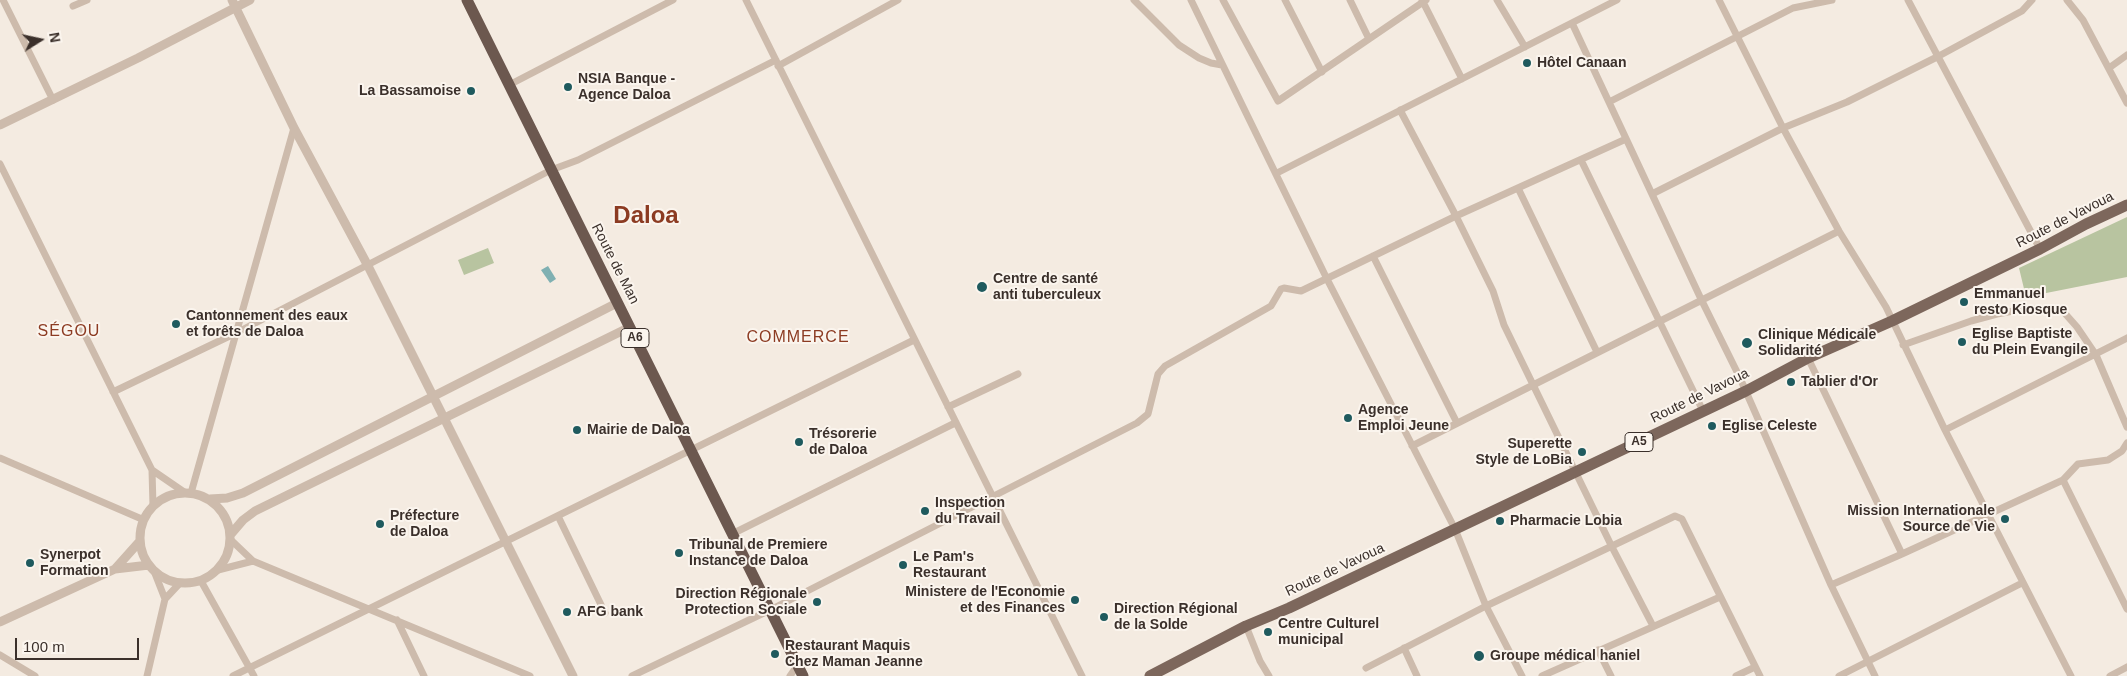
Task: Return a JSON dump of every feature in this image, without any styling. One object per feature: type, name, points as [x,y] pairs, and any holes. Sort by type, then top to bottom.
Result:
[{"type":"highway","name":"Route de Man","points":[[467,0],[800,671]]},
{"type":"main road","name":"Route de Vavoua","points":[[1150,676],[1246,626],[1289,608],[1746,391],[1808,358],[1892,321],[2127,205]]},
{"type":"street","points":[[3,0],[53,100]]},
{"type":"street","points":[[73,6],[88,0]]},
{"type":"street","points":[[0,125],[53,100],[234,4],[250,0]]},
{"type":"street","points":[[509,84],[673,0]]},
{"type":"street","points":[[746,0],[1082,676]]},
{"type":"street","points":[[113,392],[238,332],[551,170],[578,160],[777,63],[898,0]]},
{"type":"street","points":[[1134,0],[1179,45],[1199,58],[1211,63],[1222,64]]},
{"type":"street","points":[[1191,0],[1277,173],[1327,279],[1455,529],[1486,606],[1522,676]]},
{"type":"street","points":[[1223,0],[1277,101],[1424,1],[1462,79]]},
{"type":"street","points":[[1285,0],[1322,72]]},
{"type":"street","points":[[1350,0],[1369,39]]},
{"type":"street","points":[[1497,0],[1525,47]]},
{"type":"street","points":[[1277,173],[1617,0]]},
{"type":"street","points":[[1719,0],[1783,128],[1839,231],[1886,306],[1945,430],[2070,676]]},
{"type":"street","points":[[1609,102],[1793,8],[1832,0]]},
{"type":"street","points":[[1908,0],[2040,249]]},
{"type":"street","points":[[1652,194],[1783,128],[1847,102],[1937,57],[2022,11],[2032,0]]},
{"type":"street","points":[[2067,0],[2083,20],[2127,103]]},
{"type":"street","points":[[234,4],[294,128],[368,266],[573,676]]},
{"type":"street","points":[[1572,23],[1746,391],[1831,585],[1876,676]]},
{"type":"street","points":[[2109,68],[2127,55]]},
{"type":"street","points":[[1400,110],[1493,291],[1504,325],[1574,472],[1654,626]]},
{"type":"street","points":[[188,492],[238,332],[294,128]]},
{"type":"street","points":[[632,676],[770,610],[1144,420],[1148,414],[1158,374],[1165,366],[1271,306],[1281,289],[1301,291],[1456,216],[1626,139]]},
{"type":"street","points":[[1581,160],[1703,411]]},
{"type":"street","points":[[0,164],[152,470],[153,506]]},
{"type":"street","points":[[1518,188],[1597,352]]},
{"type":"street","points":[[1412,446],[1839,231]]},
{"type":"street","points":[[1373,256],[1457,423]]},
{"type":"street","points":[[152,470],[188,492],[210,499],[227,498],[243,493],[617,303]]},
{"type":"street","points":[[1903,345],[1952,327],[1997,314],[2024,308],[2061,309],[2077,327],[2096,355],[2127,427]]},
{"type":"street","points":[[231,537],[255,511],[630,327]]},
{"type":"street","points":[[1945,430],[2127,338]]},
{"type":"street","points":[[233,676],[914,340]]},
{"type":"street","points":[[1808,358],[1902,554]]},
{"type":"street","points":[[948,408],[1018,374]]},
{"type":"street","points":[[732,534],[955,423]]},
{"type":"street","points":[[1831,585],[2063,480],[2078,464],[2108,460],[2122,451],[2127,443]]},
{"type":"street","points":[[0,458],[144,520]]},
{"type":"street","points":[[2063,480],[2127,608]]},
{"type":"street","points":[[166,600],[142,550],[140,541],[144,520],[153,506],[167,496],[188,492]]},
{"type":"street","points":[[210,499],[220,508],[227,520],[231,537],[227,556],[218,570]]},
{"type":"street","points":[[558,516],[605,613]]},
{"type":"street","points":[[1366,668],[1486,606],[1675,516],[1682,519],[1760,676]]},
{"type":"street","points":[[231,537],[253,561],[530,676]]},
{"type":"street","points":[[115,569],[140,541]]},
{"type":"street","points":[[0,622],[115,569],[152,568],[171,581],[180,583],[201,581],[218,570],[253,561]]},
{"type":"street","points":[[201,581],[254,676]]},
{"type":"street","points":[[147,676],[166,600],[180,583]]},
{"type":"street","points":[[1839,676],[2022,583]]},
{"type":"street","points":[[1542,676],[1720,597]]},
{"type":"street","points":[[396,620],[424,676]]},
{"type":"street","points":[[1246,626],[1268,676]]},
{"type":"street","points":[[1404,648],[1417,676]]},
{"type":"street","points":[[1598,650],[1611,676]]},
{"type":"street","points":[[0,656],[35,676]]},
{"type":"street","points":[[1736,676],[1755,667]]},
{"type":"street","points":[[2110,676],[2127,667]]},
{"type":"street","points":[[790,676],[800,671]]},
{"type":"green space","points":[[2127,217],[2127,277],[2026,297],[2019,268]]},
{"type":"green space","points":[[488,248],[494,263],[464,275],[458,260]]},
{"type":"water","points":[[548,266],[556,279],[550,283],[541,270]]},
{"type":"place","name":"Hôtel Canaan","points":[[1527,63]]},
{"type":"place","name":"NSIA Banque - Agence Daloa","points":[[568,87]]},
{"type":"place","name":"La Bassamoise","points":[[471,91]]},
{"type":"place","name":"Centre de santé anti tuberculeux","points":[[982,287]]},
{"type":"place","name":"Emmanuel resto Kiosque","points":[[1964,302]]},
{"type":"place","name":"Cantonnement des eaux et forêts de Daloa","points":[[176,324]]},
{"type":"place","name":"Eglise Baptiste du Plein Evangile","points":[[1962,342]]},
{"type":"place","name":"Clinique Médicale Solidarité","points":[[1747,343]]},
{"type":"place","name":"Tablier d'Or","points":[[1791,382]]},
{"type":"place","name":"Agence Emploi Jeune","points":[[1348,418]]},
{"type":"place","name":"Eglise Celeste","points":[[1712,426]]},
{"type":"place","name":"Mairie de Daloa","points":[[577,430]]},
{"type":"place","name":"Trésorerie de Daloa","points":[[799,442]]},
{"type":"place","name":"Superette Style de LoBia","points":[[1582,452]]},
{"type":"place","name":"Inspection du Travail","points":[[925,511]]},
{"type":"place","name":"Mission Internationale Source de Vie","points":[[2005,519]]},
{"type":"place","name":"Pharmacie Lobia","points":[[1500,521]]},
{"type":"place","name":"Préfecture de Daloa","points":[[380,524]]},
{"type":"place","name":"Tribunal de Premiere Instance de Daloa","points":[[679,553]]},
{"type":"place","name":"Synerpot Formation","points":[[30,563]]},
{"type":"place","name":"Le Pam's Restaurant","points":[[903,565]]},
{"type":"place","name":"Ministere de l'Economie et des Finances","points":[[1075,600]]},
{"type":"place","name":"Direction Régionale Protection Sociale","points":[[817,602]]},
{"type":"place","name":"AFG bank","points":[[567,612]]},
{"type":"place","name":"Direction Régional de la Solde","points":[[1104,617]]},
{"type":"place","name":"Centre Culturel municipal","points":[[1268,632]]},
{"type":"place","name":"Restaurant Maquis Chez Maman Jeanne","points":[[775,654]]},
{"type":"place","name":"Groupe médical haniel","points":[[1479,656]]},
{"type":"district","name":"Daloa","points":[[646,216]]},
{"type":"district","name":"SÉGOU","points":[[69,332]]},
{"type":"district","name":"COMMERCE","points":[[798,338]]}]
